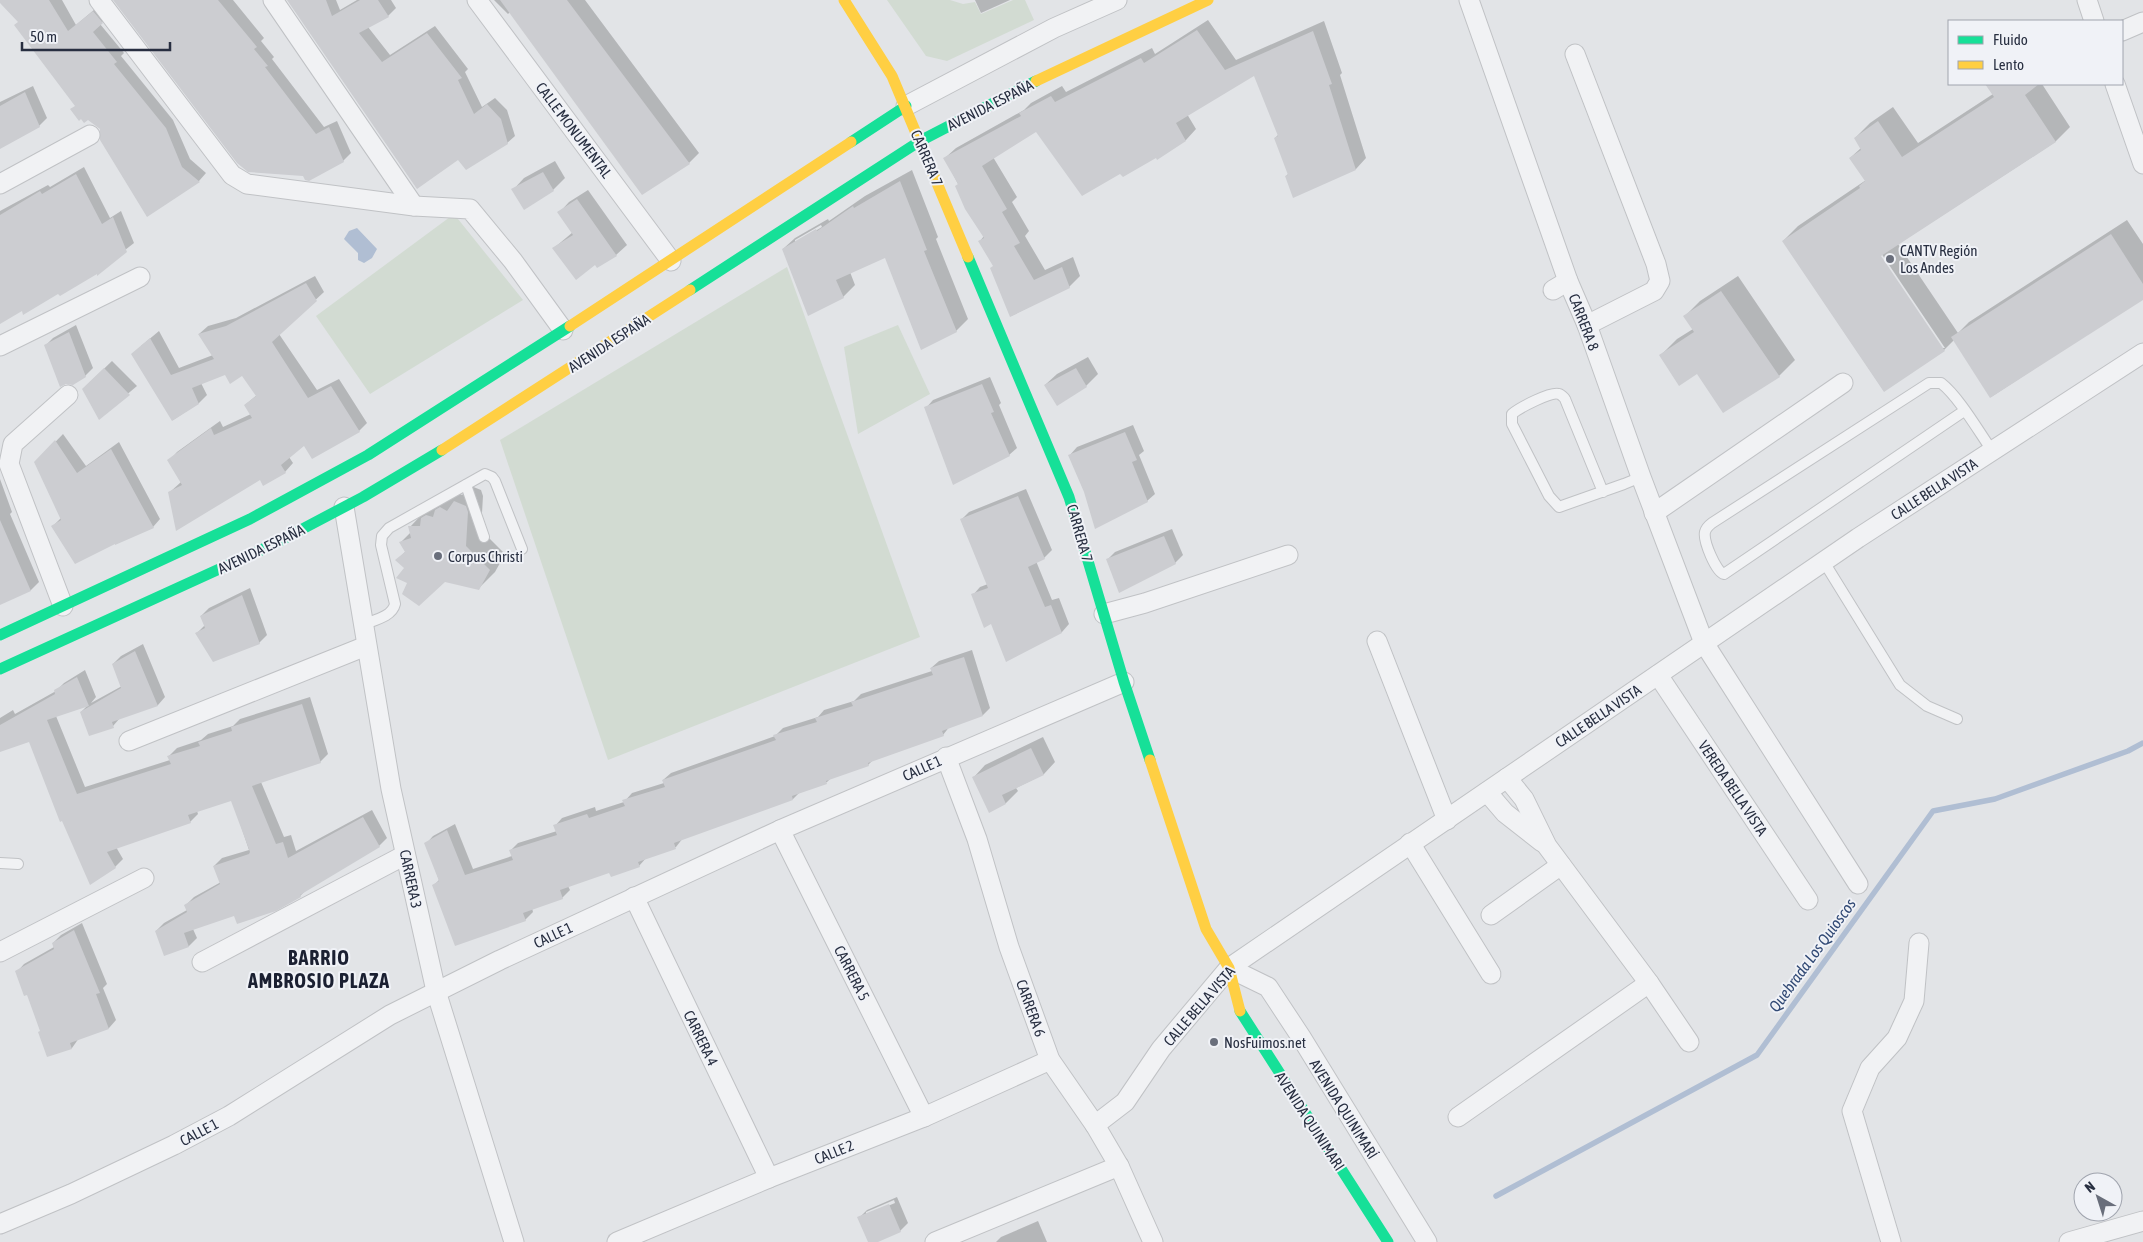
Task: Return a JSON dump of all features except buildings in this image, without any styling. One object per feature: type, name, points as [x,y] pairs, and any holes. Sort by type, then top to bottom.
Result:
[{"type":"street","points":[[99,0],[232,175],[239,181],[247,184],[414,206],[470,209],[514,260],[563,330]]},
{"type":"street","points":[[274,0],[414,206]]},
{"type":"street","name":"CALLE MONUMENTAL","points":[[477,0],[671,261]]},
{"type":"street","name":"CARRERA 7","points":[[844,0],[892,76],[906,106],[1069,497],[1124,682],[1206,929],[1229,968]]},
{"type":"street","name":"AVENIDA ESPAÑA","points":[[0,635],[250,519],[368,455],[671,261],[906,106],[1054,28],[1117,0]]},
{"type":"street","name":"AVENIDA ESPAÑA","points":[[0,669],[274,544],[344,507],[450,445],[920,141],[1028,85],[1208,0]]},
{"type":"street","name":"CARRERA 8","points":[[1469,0],[1560,286],[1587,325],[1654,513],[1704,643],[1858,884]]},
{"type":"street","points":[[2087,0],[2094,20]]},
{"type":"street","points":[[2123,31],[2143,22]]},
{"type":"street","points":[[1575,54],[1656,264],[1660,281],[1654,291],[1587,325]]},
{"type":"street","points":[[2116,85],[2143,164]]},
{"type":"street","points":[[0,184],[90,135]]},
{"type":"street","points":[[0,346],[140,277]]},
{"type":"street","name":"CALLE BELLA VISTA","points":[[1095,1125],[1125,1102],[1161,1049],[1229,968],[1824,562],[2143,353]]},
{"type":"street","points":[[1654,513],[1843,383]]},
{"type":"street","points":[[63,606],[9,464],[12,444],[68,395]]},
{"type":"street","name":"CARRERA 3","points":[[344,507],[391,789],[436,991],[514,1242]]},
{"type":"street","points":[[1104,614],[1145,603],[1288,555]]},
{"type":"street","points":[[1377,641],[1447,820]]},
{"type":"street","points":[[129,741],[366,646]]},
{"type":"street","name":"VEREDA BELLA VISTA","points":[[1658,675],[1808,900]]},
{"type":"street","name":"CALLE 1","points":[[0,1224],[71,1194],[174,1145],[229,1116],[390,1015],[436,991],[780,830],[1124,682]]},
{"type":"street","name":"CARRERA 6","points":[[946,757],[978,839],[1009,947],[1050,1060],[1095,1125],[1119,1166],[1152,1242]]},
{"type":"street","points":[[1507,778],[1524,799],[1547,846],[1649,983],[1689,1042]]},
{"type":"street","points":[[1487,792],[1505,813],[1547,846]]},
{"type":"street","name":"CARRERA 5","points":[[780,830],[924,1117]]},
{"type":"street","points":[[1410,843],[1491,974]]},
{"type":"street","points":[[202,962],[406,855]]},
{"type":"street","points":[[1491,915],[1561,865]]},
{"type":"street","points":[[0,952],[144,878]]},
{"type":"street","name":"CARRERA 4","points":[[634,897],[769,1178]]},
{"type":"street","points":[[1891,1242],[1852,1111],[1870,1068],[1897,1038],[1914,1001],[1919,943]]},
{"type":"street","name":"AVENIDA QUINIMARI","points":[[1229,968],[1240,1010],[1388,1242]]},
{"type":"street","name":"AVENIDA QUINIMARÍ","points":[[1229,968],[1268,987],[1427,1242]]},
{"type":"street","points":[[1458,1117],[1649,983]]},
{"type":"street","name":"CALLE 2","points":[[617,1242],[769,1178],[924,1117],[1050,1060]]},
{"type":"street","points":[[935,1242],[1119,1166]]},
{"type":"street","points":[[2069,1242],[2143,1221]]},
{"type":"lane","points":[[1964,411],[1724,574],[1718,570],[1707,546],[1704,534],[1707,527],[1929,383],[1941,383],[1947,387],[1964,411],[1993,452]]},
{"type":"lane","points":[[1603,492],[1565,399],[1560,394],[1552,393],[1518,409],[1512,414],[1512,424],[1549,496],[1558,507],[1603,492],[1641,477]]},
{"type":"lane","points":[[362,624],[390,614],[394,610],[395,604],[381,545],[382,536],[389,528],[485,474],[492,476],[496,481],[522,549]]},
{"type":"lane","points":[[466,485],[484,537]]},
{"type":"lane","points":[[1824,562],[1900,685],[1927,706],[1957,719]]},
{"type":"lane","points":[[0,863],[18,864]]},
{"type":"shaded area","points":[[887,0],[950,0],[963,4],[975,2],[981,14],[1013,0],[1025,0],[1034,20],[947,61],[926,56]]},
{"type":"shaded area","points":[[454,214],[523,300],[370,394],[316,316]]},
{"type":"shaded area","points":[[787,267],[920,637],[608,760],[500,440]]},
{"type":"shaded area","points":[[898,325],[930,394],[858,434],[844,347]]},
{"type":"water","points":[[357,228],[377,249],[372,258],[364,263],[358,260],[358,253],[344,239],[349,231]]},
{"type":"waterway","name":"Quebrada Los Quioscos","points":[[1496,1196],[1757,1055],[1933,811],[1995,799],[2128,751],[2143,743]]},
{"type":"traffic: fast","points":[[690,290],[920,141],[1036,81]]},
{"type":"traffic: fast","points":[[851,142],[906,106]]},
{"type":"traffic: fast","points":[[968,257],[1069,497],[1124,682],[1150,760]]},
{"type":"traffic: fast","points":[[0,635],[250,519],[368,455],[570,326]]},
{"type":"traffic: fast","points":[[0,669],[274,544],[363,497],[442,450]]},
{"type":"traffic: fast","points":[[1240,1011],[1388,1242]]},
{"type":"traffic: slow","points":[[844,0],[892,76],[968,257]]},
{"type":"traffic: slow","points":[[1036,81],[1208,0]]},
{"type":"traffic: slow","points":[[570,326],[851,142]]},
{"type":"traffic: slow","points":[[442,450],[690,290]]},
{"type":"traffic: slow","points":[[1150,760],[1206,929],[1229,968],[1240,1011]]},
{"type":"place","name":"CANTV Región Los Andes","points":[[1890,259]]},
{"type":"place","name":"Corpus Christi","points":[[438,556]]},
{"type":"place","name":"NosFuimos.net","points":[[1214,1042]]},
{"type":"district","name":"BARRIO AMBROSIO PLAZA","points":[[319,968]]}]
